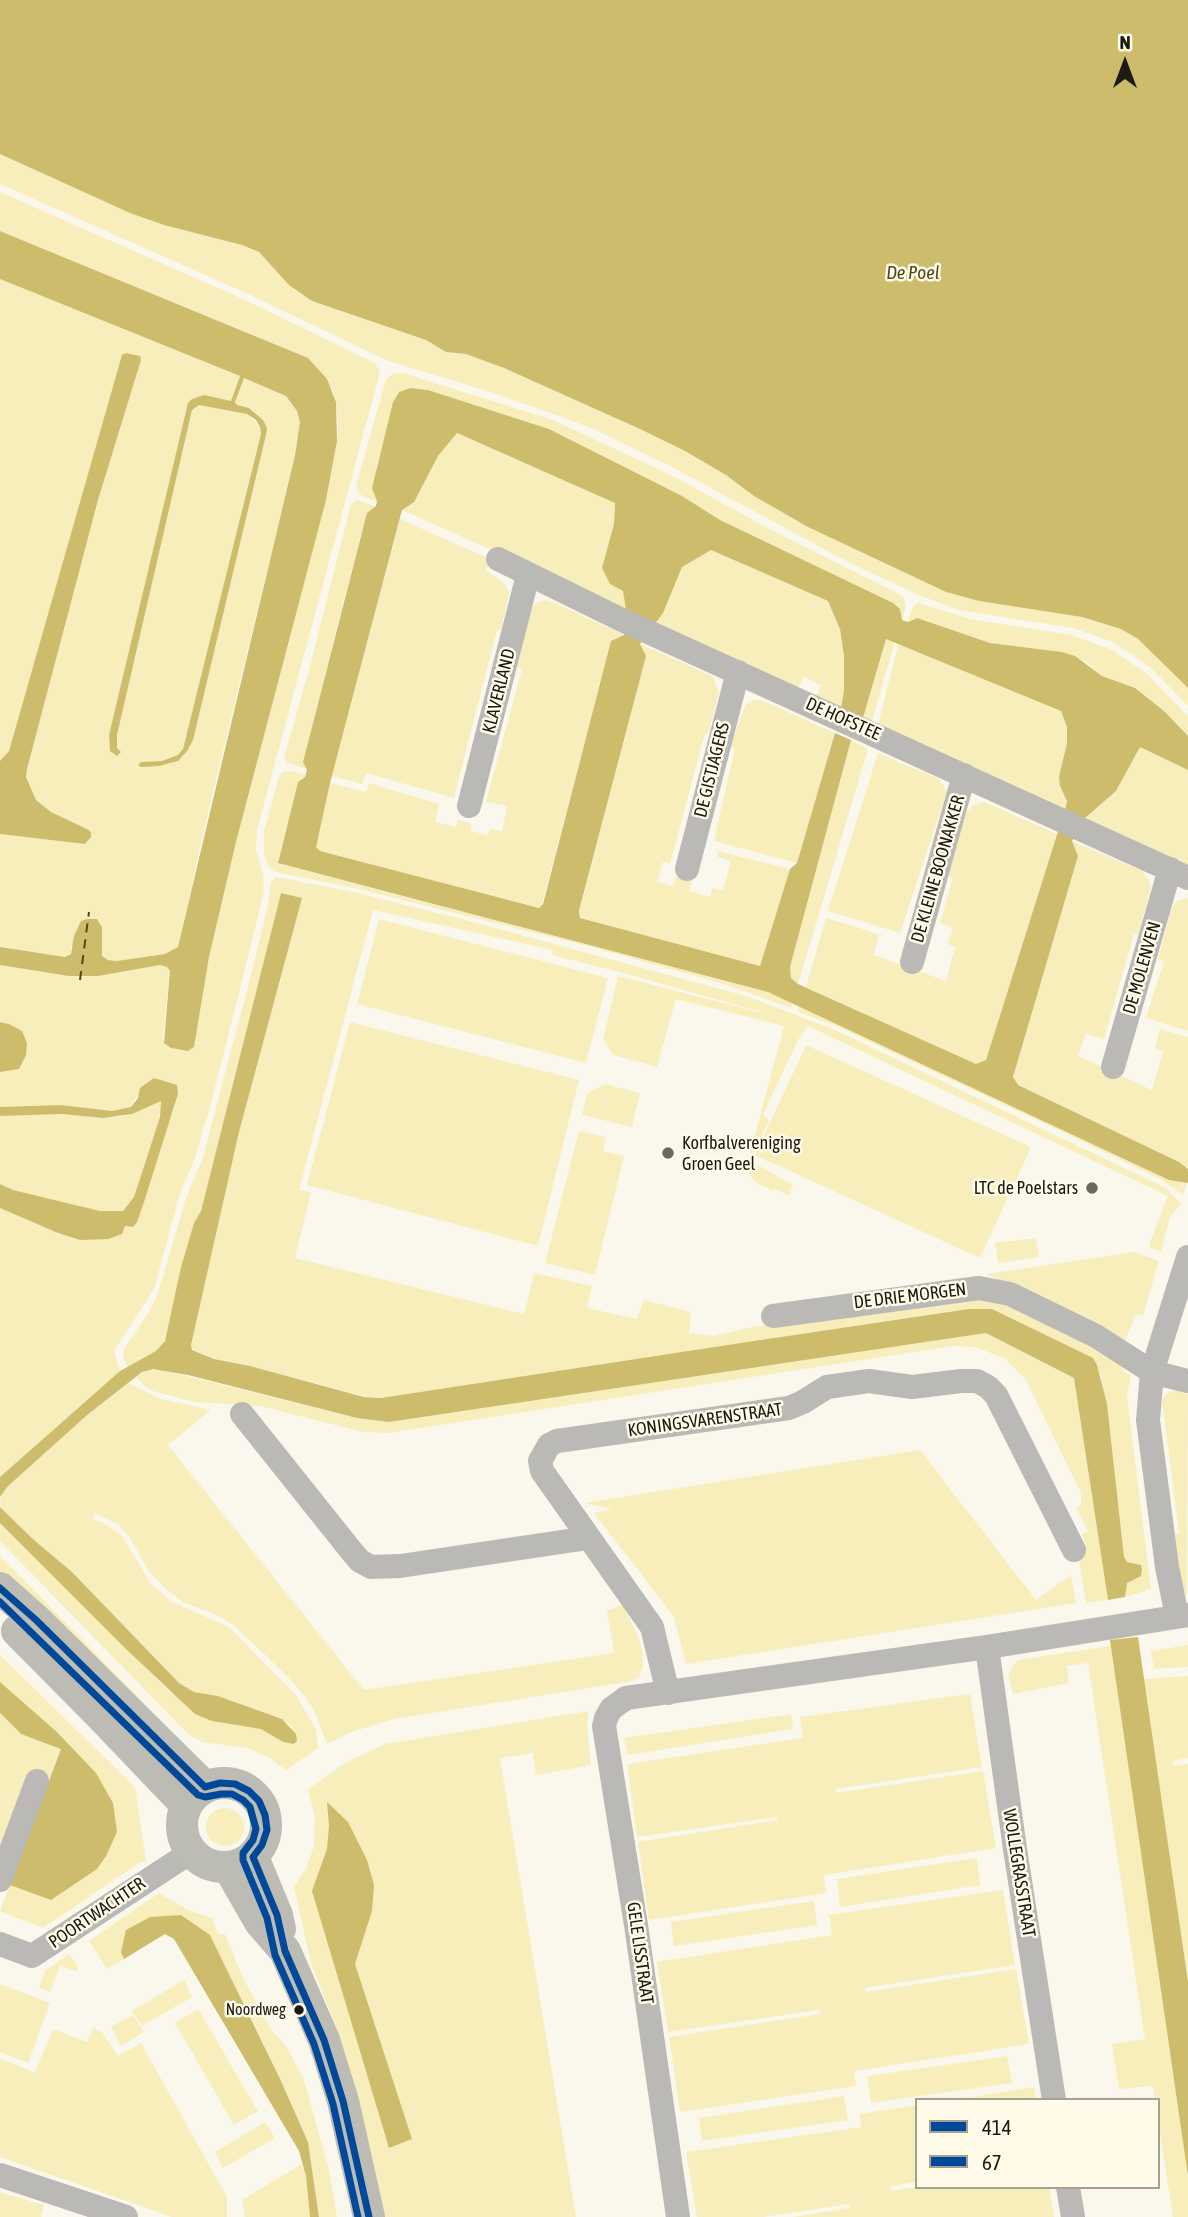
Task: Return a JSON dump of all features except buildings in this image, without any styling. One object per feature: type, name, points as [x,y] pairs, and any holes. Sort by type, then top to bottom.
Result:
[{"type":"main road","points":[[0,1588],[36,1620],[195,1796]]},
{"type":"main road","points":[[0,1616],[96,1710],[195,1796]]},
{"type":"main road","points":[[220,1783],[235,1784],[249,1791],[259,1801],[265,1815],[267,1830],[262,1845],[241,1862],[214,1867],[201,1861],[191,1852],[183,1838],[181,1821],[195,1796],[220,1783]]},
{"type":"main road","points":[[241,1862],[277,1914],[285,1951],[324,2040],[342,2101],[369,2217]]},
{"type":"street","name":"DE HOFSTEE","points":[[498,559],[622,620],[1179,873]]},
{"type":"street","name":"KLAVERLAND","points":[[469,806],[528,575]]},
{"type":"street","name":"DE GISTJAGERS","points":[[687,869],[738,672]]},
{"type":"street","name":"DE KLEINE BOONAKKER","points":[[912,962],[964,775]]},
{"type":"street","name":"DE MOLENVEN","points":[[1114,1067],[1179,873]]},
{"type":"street","points":[[668,1693],[1182,1616],[1167,1567],[1148,1420],[1152,1372],[1188,1257]]},
{"type":"street","name":"DE DRIE MORGEN","points":[[773,1316],[979,1288],[1010,1294],[1096,1336],[1152,1372],[1188,1381]]},
{"type":"street","name":"KONINGSVARENSTRAAT","points":[[668,1693],[652,1627],[542,1471],[540,1461],[548,1445],[557,1441],[789,1408],[827,1387],[876,1381],[912,1387],[970,1380],[984,1383],[996,1395],[1074,1550]]},
{"type":"street","points":[[242,1414],[353,1553],[360,1561],[372,1567],[400,1566],[588,1538]]},
{"type":"street","name":"WOLLEGRASSTRAAT","points":[[987,1647],[1054,2098]]},
{"type":"street","name":"GELE LISSTRAAT","points":[[668,1693],[626,1698],[611,1709],[604,1726],[678,2217]]},
{"type":"street","points":[[0,1880],[37,1781]]},
{"type":"street","name":"POORTWACHTER","points":[[0,1944],[32,1956],[191,1852]]},
{"type":"street","points":[[0,2175],[126,2217]]},
{"type":"street","points":[[1068,2189],[1073,2217]]},
{"type":"shaded area","points":[[0,154],[130,213],[259,252],[289,285],[312,301],[426,340],[446,352],[466,354],[504,368],[640,429],[685,451],[808,527],[946,592],[979,601],[1082,617],[1121,629],[1138,639],[1188,688],[1188,706],[1150,667],[1113,642],[1073,628],[959,610],[921,596],[848,562],[674,468],[589,427],[494,393],[388,361],[246,293],[0,184]]},
{"type":"shaded area","points":[[0,192],[243,299],[375,363],[380,372],[257,830],[256,850],[263,874],[264,891],[242,981],[210,1107],[195,1158],[180,1193],[154,1289],[114,1351],[120,1371],[0,1477],[0,1208],[80,1240],[125,1226],[176,1105],[145,1084],[130,1107],[112,1111],[61,1105],[0,1107],[0,1072],[19,1069],[9,1024],[0,1022],[0,965],[82,977],[160,965],[167,967],[170,971],[163,1039],[171,1048],[188,1051],[194,1047],[209,957],[236,842],[326,500],[338,421],[333,390],[308,358],[0,231]]},
{"type":"shaded area","points":[[0,279],[240,376],[231,401],[204,395],[192,399],[109,735],[117,749],[117,735],[192,410],[199,405],[226,408],[247,414],[260,427],[253,473],[183,749],[178,755],[162,761],[141,762],[170,764],[193,740],[266,435],[257,414],[250,408],[237,405],[235,401],[244,377],[286,396],[297,411],[300,422],[295,455],[178,947],[165,954],[108,960],[102,956],[102,927],[96,919],[71,948],[71,954],[65,957],[0,947],[0,834],[85,844],[87,829],[51,812],[36,800],[26,777],[98,500],[141,360],[9,751],[0,761]]},
{"type":"shaded area","points":[[403,373],[553,420],[671,475],[777,533],[903,596],[906,606],[902,620],[900,609],[896,605],[720,520],[682,496],[549,429],[428,390],[419,388],[396,395],[376,468],[377,502],[359,494],[356,486],[386,379],[393,374]]},
{"type":"shaded area","points":[[457,433],[615,503],[614,524],[602,568],[610,584],[623,591],[626,610],[402,510],[414,501],[438,456]]},
{"type":"shaded area","points":[[357,500],[376,507],[367,513],[339,618],[303,762],[307,769],[288,763],[284,758],[351,504]]},
{"type":"shaded area","points":[[400,519],[490,559],[486,570],[505,584],[509,593],[454,798],[366,773],[362,784],[332,776]]},
{"type":"shaded area","points":[[711,550],[828,601],[840,629],[844,657],[841,708],[816,697],[821,685],[804,677],[798,688],[657,623],[682,566]]},
{"type":"shaded area","points":[[544,600],[624,635],[611,642],[541,907],[526,906],[320,851],[316,847],[316,841],[330,783],[366,792],[369,783],[439,804],[435,822],[456,827],[458,820],[472,824],[470,831],[488,835],[490,829],[502,831],[507,806],[486,802],[522,669],[517,667],[530,611],[536,603]]},
{"type":"shaded area","points":[[919,603],[970,619],[1071,635],[1110,649],[1145,672],[1188,716],[1188,736],[1135,688],[1102,676],[1086,662],[1062,652],[990,643],[915,618],[907,622],[914,606]]},
{"type":"shaded area","points":[[886,639],[895,641],[872,721],[863,718]]},
{"type":"shaded area","points":[[899,642],[1061,711],[1067,727],[1067,743],[1059,777],[1067,801],[1065,811],[878,725]]},
{"type":"shaded area","points":[[640,644],[712,676],[719,692],[708,734],[705,733],[670,864],[663,862],[657,882],[673,886],[676,877],[692,880],[689,891],[710,897],[712,888],[723,891],[731,861],[717,857],[718,851],[790,869],[760,966],[583,920],[579,914],[646,656]]},
{"type":"shaded area","points":[[761,700],[835,733],[797,863],[714,841],[735,748],[730,747],[746,704]]},
{"type":"shaded area","points":[[851,740],[868,749],[798,984],[791,978],[790,967]]},
{"type":"shaded area","points":[[1140,747],[1188,770],[1188,868],[1084,820],[1116,791]]},
{"type":"shaded area","points":[[878,753],[939,779],[947,791],[900,933],[828,911]]},
{"type":"shaded area","points":[[283,772],[306,775],[298,782],[278,860],[280,864],[768,992],[793,1002],[791,1008],[724,984],[591,947],[355,888],[275,872],[269,868],[264,855],[264,831],[279,776]]},
{"type":"shaded area","points":[[984,802],[1057,834],[986,1060],[976,1065],[806,987],[826,918],[879,934],[874,955],[946,981],[955,947],[948,944],[953,928],[940,923],[953,878],[948,876],[966,812],[974,805]]},
{"type":"shaded area","points":[[1072,841],[1142,871],[1151,888],[1138,935],[1134,934],[1104,1039],[1086,1034],[1078,1056],[1152,1090],[1163,1051],[1155,1048],[1160,1029],[1188,1037],[1188,1169],[1179,1162],[1014,1081],[1014,1073],[1078,856]]},
{"type":"shaded area","points":[[276,877],[353,892],[462,919],[746,996],[835,1030],[1166,1188],[1181,1204],[1170,1217],[1161,1251],[1150,1248],[1150,1242],[1168,1196],[808,1026],[798,1040],[763,1115],[769,1120],[750,1161],[793,1185],[789,1195],[775,1189],[773,1191],[750,1176],[747,1165],[784,1026],[676,999],[657,1067],[613,1055],[603,1039],[618,976],[786,1019],[552,955],[553,950],[373,910],[299,1190],[311,1192],[295,1258],[524,1314],[534,1273],[592,1286],[587,1308],[637,1319],[644,1300],[691,1312],[689,1333],[712,1336],[753,1327],[976,1298],[1014,1306],[1124,1363],[1123,1371],[1131,1375],[1127,1396],[1151,1589],[1125,1597],[1128,1581],[1142,1574],[1141,1565],[1127,1562],[1124,1557],[1101,1375],[992,1309],[969,1309],[381,1398],[214,1359],[192,1349],[239,1132],[302,898],[281,893],[201,1211],[194,1223],[181,1267],[165,1341],[157,1351],[127,1367],[123,1358],[124,1349],[149,1312],[158,1293],[187,1195],[202,1160],[249,983],[271,882]]},
{"type":"shaded area","points":[[1188,898],[1188,1031],[1146,1018],[1164,961],[1158,959],[1172,908],[1177,901]]},
{"type":"shaded area","points":[[379,919],[608,978],[586,1063],[357,1004]]},
{"type":"shaded area","points":[[799,1005],[1169,1180],[1187,1183],[1183,1195],[1162,1180],[1071,1136],[836,1026],[798,1012]]},
{"type":"shaded area","points":[[350,1022],[579,1080],[538,1246],[307,1185]]},
{"type":"shaded area","points":[[806,1045],[1031,1147],[980,1258],[755,1155]]},
{"type":"shaded area","points":[[605,1084],[640,1093],[632,1127],[582,1115],[587,1094]]},
{"type":"shaded area","points":[[161,1100],[160,1117],[134,1197],[122,1212],[100,1211],[13,1190],[0,1184],[0,1116],[126,1116]]},
{"type":"shaded area","points":[[579,1131],[606,1137],[603,1151],[624,1156],[595,1275],[545,1263]]},
{"type":"shaded area","points":[[1036,1238],[1039,1257],[998,1263],[995,1243]]},
{"type":"shaded area","points":[[1134,1252],[1159,1261],[1143,1316],[1137,1314],[1124,1342],[987,1274]]},
{"type":"shaded area","points":[[986,1333],[1074,1378],[1108,1600],[1086,1603],[1078,1554],[1086,1544],[1082,1534],[1088,1531],[1076,1508],[1081,1505],[1081,1493],[1026,1380],[1004,1358],[975,1347],[954,1346],[388,1433],[363,1432],[260,1406],[195,1402],[153,1391],[136,1377],[147,1370],[158,1369],[357,1418],[389,1422]]},
{"type":"shaded area","points":[[128,1383],[161,1399],[211,1410],[168,1445],[364,1690],[614,1653],[607,1611],[623,1605],[643,1653],[643,1667],[639,1677],[633,1681],[394,1719],[351,1732],[327,1744],[315,1713],[288,1677],[235,1626],[219,1616],[183,1602],[166,1589],[149,1571],[128,1535],[118,1524],[95,1513],[93,1519],[104,1523],[122,1536],[151,1584],[172,1602],[229,1627],[295,1694],[316,1729],[318,1748],[286,1770],[268,1757],[248,1748],[202,1742],[188,1734],[0,1541],[0,1523],[171,1693],[261,1729],[283,1742],[294,1744],[297,1741],[291,1726],[282,1719],[218,1696],[194,1692],[179,1683],[71,1571],[0,1507],[1,1494],[7,1487],[53,1443]]},
{"type":"shaded area","points":[[1180,1389],[1188,1390],[1187,1595],[1181,1590],[1173,1535],[1179,1533],[1162,1400],[1166,1394]]},
{"type":"shaded area","points":[[920,1450],[1036,1600],[1071,1575],[1076,1603],[686,1664],[674,1617],[594,1513],[612,1509],[584,1503]]},
{"type":"shaded area","points":[[0,1556],[31,1587],[173,1733],[0,1576]]},
{"type":"shaded area","points":[[1188,1645],[1188,1667],[1154,1669],[1151,1651]]},
{"type":"shaded area","points":[[1111,1646],[1188,2176],[1188,2217],[1173,2217],[1160,2132],[1160,2098],[1155,2098],[1153,2086],[1119,2089],[1112,2044],[1145,2039],[1088,1663],[1067,1666],[1069,1683],[1013,1694],[1008,1674],[1017,1660]]},
{"type":"shaded area","points":[[0,1655],[135,1787],[146,1861],[139,1863],[43,1928],[0,1911],[10,1885],[113,1803],[96,1773],[57,1732],[0,1682]]},
{"type":"shaded area","points":[[1188,1676],[1188,1758],[1173,1761],[1174,1766],[1188,1764],[1188,1982],[1144,1679]]},
{"type":"shaded area","points":[[970,1694],[982,1767],[836,1789],[836,1793],[983,1771],[996,1848],[824,1875],[826,1893],[649,1920],[638,1842],[778,1820],[777,1817],[637,1837],[627,1764],[803,1738],[800,1717]]},
{"type":"shaded area","points":[[589,1711],[587,1725],[591,1765],[536,1775],[533,1753],[500,1758],[576,2217],[385,2217],[353,2079],[311,1964],[294,1886],[306,1869],[314,1846],[315,1818],[308,1789],[345,1763],[385,1744]]},
{"type":"shaded area","points":[[0,1713],[21,1734],[61,1748],[49,1782],[31,1775],[0,1856]]},
{"type":"shaded area","points":[[791,1714],[793,1729],[628,1755],[624,1738]]},
{"type":"shaded area","points":[[225,1808],[239,1813],[244,1827],[239,1841],[225,1846],[211,1841],[206,1827],[211,1813]]},
{"type":"shaded area","points":[[977,1858],[980,1885],[840,1907],[837,1879]]},
{"type":"shaded area","points":[[1003,1890],[1015,1965],[865,1988],[865,1992],[1016,1969],[1029,2044],[854,2071],[856,2086],[680,2112],[669,2037],[820,2014],[819,2010],[668,2032],[657,1962],[832,1935],[829,1915]]},
{"type":"shaded area","points":[[159,1893],[190,1911],[212,1918],[218,1934],[225,1934],[243,1978],[272,2031],[284,2043],[303,2077],[329,2170],[337,2217],[319,2217],[308,2142],[210,1935],[181,1915],[121,1951],[124,1959],[107,1969],[89,1941]]},
{"type":"shaded area","points":[[814,1901],[817,1925],[674,1946],[671,1922]]},
{"type":"shaded area","points":[[69,1954],[78,1967],[77,1971],[60,1966],[50,1992],[39,1988],[45,1971]]},
{"type":"shaded area","points":[[184,1980],[192,1997],[142,2026],[132,2011]]},
{"type":"shaded area","points":[[0,1984],[50,2003],[28,2063],[0,2052]]},
{"type":"shaded area","points":[[198,2009],[258,2111],[234,2125],[175,2023]]},
{"type":"shaded area","points":[[133,2015],[144,2032],[121,2046],[111,2027]]},
{"type":"shaded area","points":[[93,2028],[102,2032],[118,2056],[141,2043],[227,2197],[227,2217],[172,2217],[0,2157],[0,2059],[35,2072],[53,2029],[87,2042]]},
{"type":"shaded area","points":[[1007,2056],[1012,2083],[871,2103],[867,2076]]},
{"type":"shaded area","points":[[1034,2087],[1036,2098],[966,2098]]},
{"type":"shaded area","points":[[844,2096],[848,2120],[702,2141],[699,2118]]},
{"type":"shaded area","points":[[915,2105],[915,2182],[891,2186],[891,2191],[915,2187],[1049,2189],[1054,2217],[794,2217],[850,2208],[849,2204],[763,2217],[697,2217],[686,2152],[861,2127],[860,2114]]},
{"type":"shaded area","points":[[265,2122],[275,2138],[223,2168],[215,2152]]},
{"type":"shaded area","points":[[302,2164],[306,2176],[310,2217],[245,2217],[242,2200]]},
{"type":"shaded area","points":[[0,2192],[44,2205],[41,2217],[0,2217]]},
{"type":"water","name":"De Poel","points":[[0,0],[1188,0],[1188,688],[1138,639],[1121,629],[1082,617],[979,601],[946,592],[808,527],[685,451],[640,429],[504,368],[466,354],[446,352],[426,340],[312,301],[289,285],[259,252],[130,213],[0,154]]},
{"type":"water","points":[[0,231],[308,358],[327,379],[336,402],[337,441],[326,500],[236,842],[209,957],[194,1047],[188,1051],[171,1048],[164,1043],[170,971],[167,967],[160,965],[98,976],[69,976],[0,965],[0,947],[65,957],[71,954],[74,936],[81,921],[97,919],[102,927],[102,956],[108,960],[165,954],[178,947],[295,455],[300,422],[297,411],[286,396],[244,378],[235,402],[249,408],[263,420],[267,428],[193,740],[178,761],[141,767],[138,765],[141,762],[162,761],[178,755],[183,749],[261,434],[256,420],[247,414],[199,405],[192,410],[117,735],[117,748],[121,752],[117,756],[110,751],[109,735],[188,403],[204,395],[231,401],[240,376],[0,279]]},
{"type":"water","points":[[126,353],[140,356],[141,360],[98,500],[26,777],[36,800],[51,812],[87,829],[91,832],[91,837],[85,844],[0,834],[0,761],[9,751],[122,355]]},
{"type":"water","points":[[411,388],[428,390],[549,429],[682,496],[720,520],[893,603],[900,609],[902,620],[908,622],[917,618],[990,643],[1075,656],[1102,676],[1135,688],[1164,711],[1188,736],[1188,770],[1140,747],[1116,791],[1084,819],[1072,841],[1078,856],[1013,1077],[1018,1085],[1179,1162],[1188,1169],[1188,1183],[1169,1180],[768,992],[278,863],[298,782],[305,777],[307,770],[303,762],[367,513],[376,506],[372,488],[393,402],[399,392]],"holes":[[[457,433],[615,503],[614,524],[602,568],[610,584],[623,591],[626,610],[624,635],[611,641],[543,904],[539,908],[320,851],[316,847],[330,783],[402,510],[414,502],[438,456]],[[711,550],[828,601],[840,629],[844,656],[841,708],[863,718],[886,639],[1061,711],[1067,727],[1067,743],[1059,777],[1067,801],[1066,806],[986,1060],[976,1064],[798,984],[791,978],[790,967],[851,740],[835,733],[797,863],[790,869],[760,966],[580,918],[579,911],[646,656],[640,644],[663,613],[682,567]]]},
{"type":"water","points":[[281,893],[302,898],[239,1132],[192,1350],[214,1359],[364,1397],[381,1398],[969,1309],[992,1309],[1093,1358],[1097,1365],[1107,1404],[1124,1557],[1127,1562],[1141,1565],[1142,1570],[1141,1576],[1127,1583],[1125,1597],[1108,1600],[1074,1378],[986,1333],[389,1422],[357,1418],[188,1375],[153,1369],[142,1372],[86,1416],[7,1487],[0,1497],[0,1477],[120,1371],[156,1351],[165,1341],[181,1267],[194,1223],[201,1211]]},
{"type":"water","points":[[0,1022],[22,1031],[27,1043],[26,1055],[19,1069],[0,1072]]},
{"type":"water","points":[[154,1078],[177,1085],[178,1094],[144,1202],[133,1227],[125,1226],[122,1234],[108,1239],[80,1240],[0,1208],[0,1184],[13,1190],[100,1211],[123,1211],[134,1197],[160,1117],[161,1101],[132,1114],[103,1118],[62,1114],[0,1116],[0,1107],[61,1105],[112,1111],[131,1107],[138,1098],[140,1088]]},
{"type":"water","points":[[0,1507],[71,1571],[179,1683],[194,1692],[218,1696],[282,1719],[296,1734],[297,1741],[294,1744],[283,1742],[261,1729],[212,1721],[195,1714],[0,1523]]},
{"type":"water","points":[[1138,1637],[1188,1982],[1188,2176],[1110,1640]]},
{"type":"water","points":[[0,1682],[57,1732],[96,1773],[113,1803],[117,1832],[106,1856],[97,1869],[51,1900],[10,1885],[61,1749],[21,1734],[0,1713]]},
{"type":"water","points":[[327,1802],[348,1822],[367,1860],[374,1885],[372,1911],[355,1964],[412,2139],[389,2148],[312,1891],[327,1849]]},
{"type":"water","points":[[181,1915],[210,1935],[281,2081],[308,2142],[319,2217],[310,2217],[306,2176],[299,2151],[174,1939],[165,1934],[124,1959],[121,1952],[126,1930],[150,1917]]},
{"type":"ferry route","points":[[80,980],[89,912]]},
{"type":"transit line","name":"414","points":[[0,1588],[36,1620],[205,1787],[220,1783],[235,1784],[249,1791],[259,1801],[267,1830],[262,1845],[253,1857],[277,1915],[285,1951],[324,2040],[343,2101],[369,2217]]},
{"type":"transit line","name":"67","points":[[0,1602],[198,1795],[205,1797],[232,1794],[250,1807],[256,1829],[253,1840],[243,1853],[243,1860],[267,1918],[275,1955],[314,2044],[333,2104],[358,2217]]},
{"type":"place","name":"Korfbalvereniging Groen Geel","points":[[668,1153]]},
{"type":"place","name":"LTC de Poelstars","points":[[1092,1188]]},
{"type":"place","name":"Noordweg","points":[[299,2010]]}]
